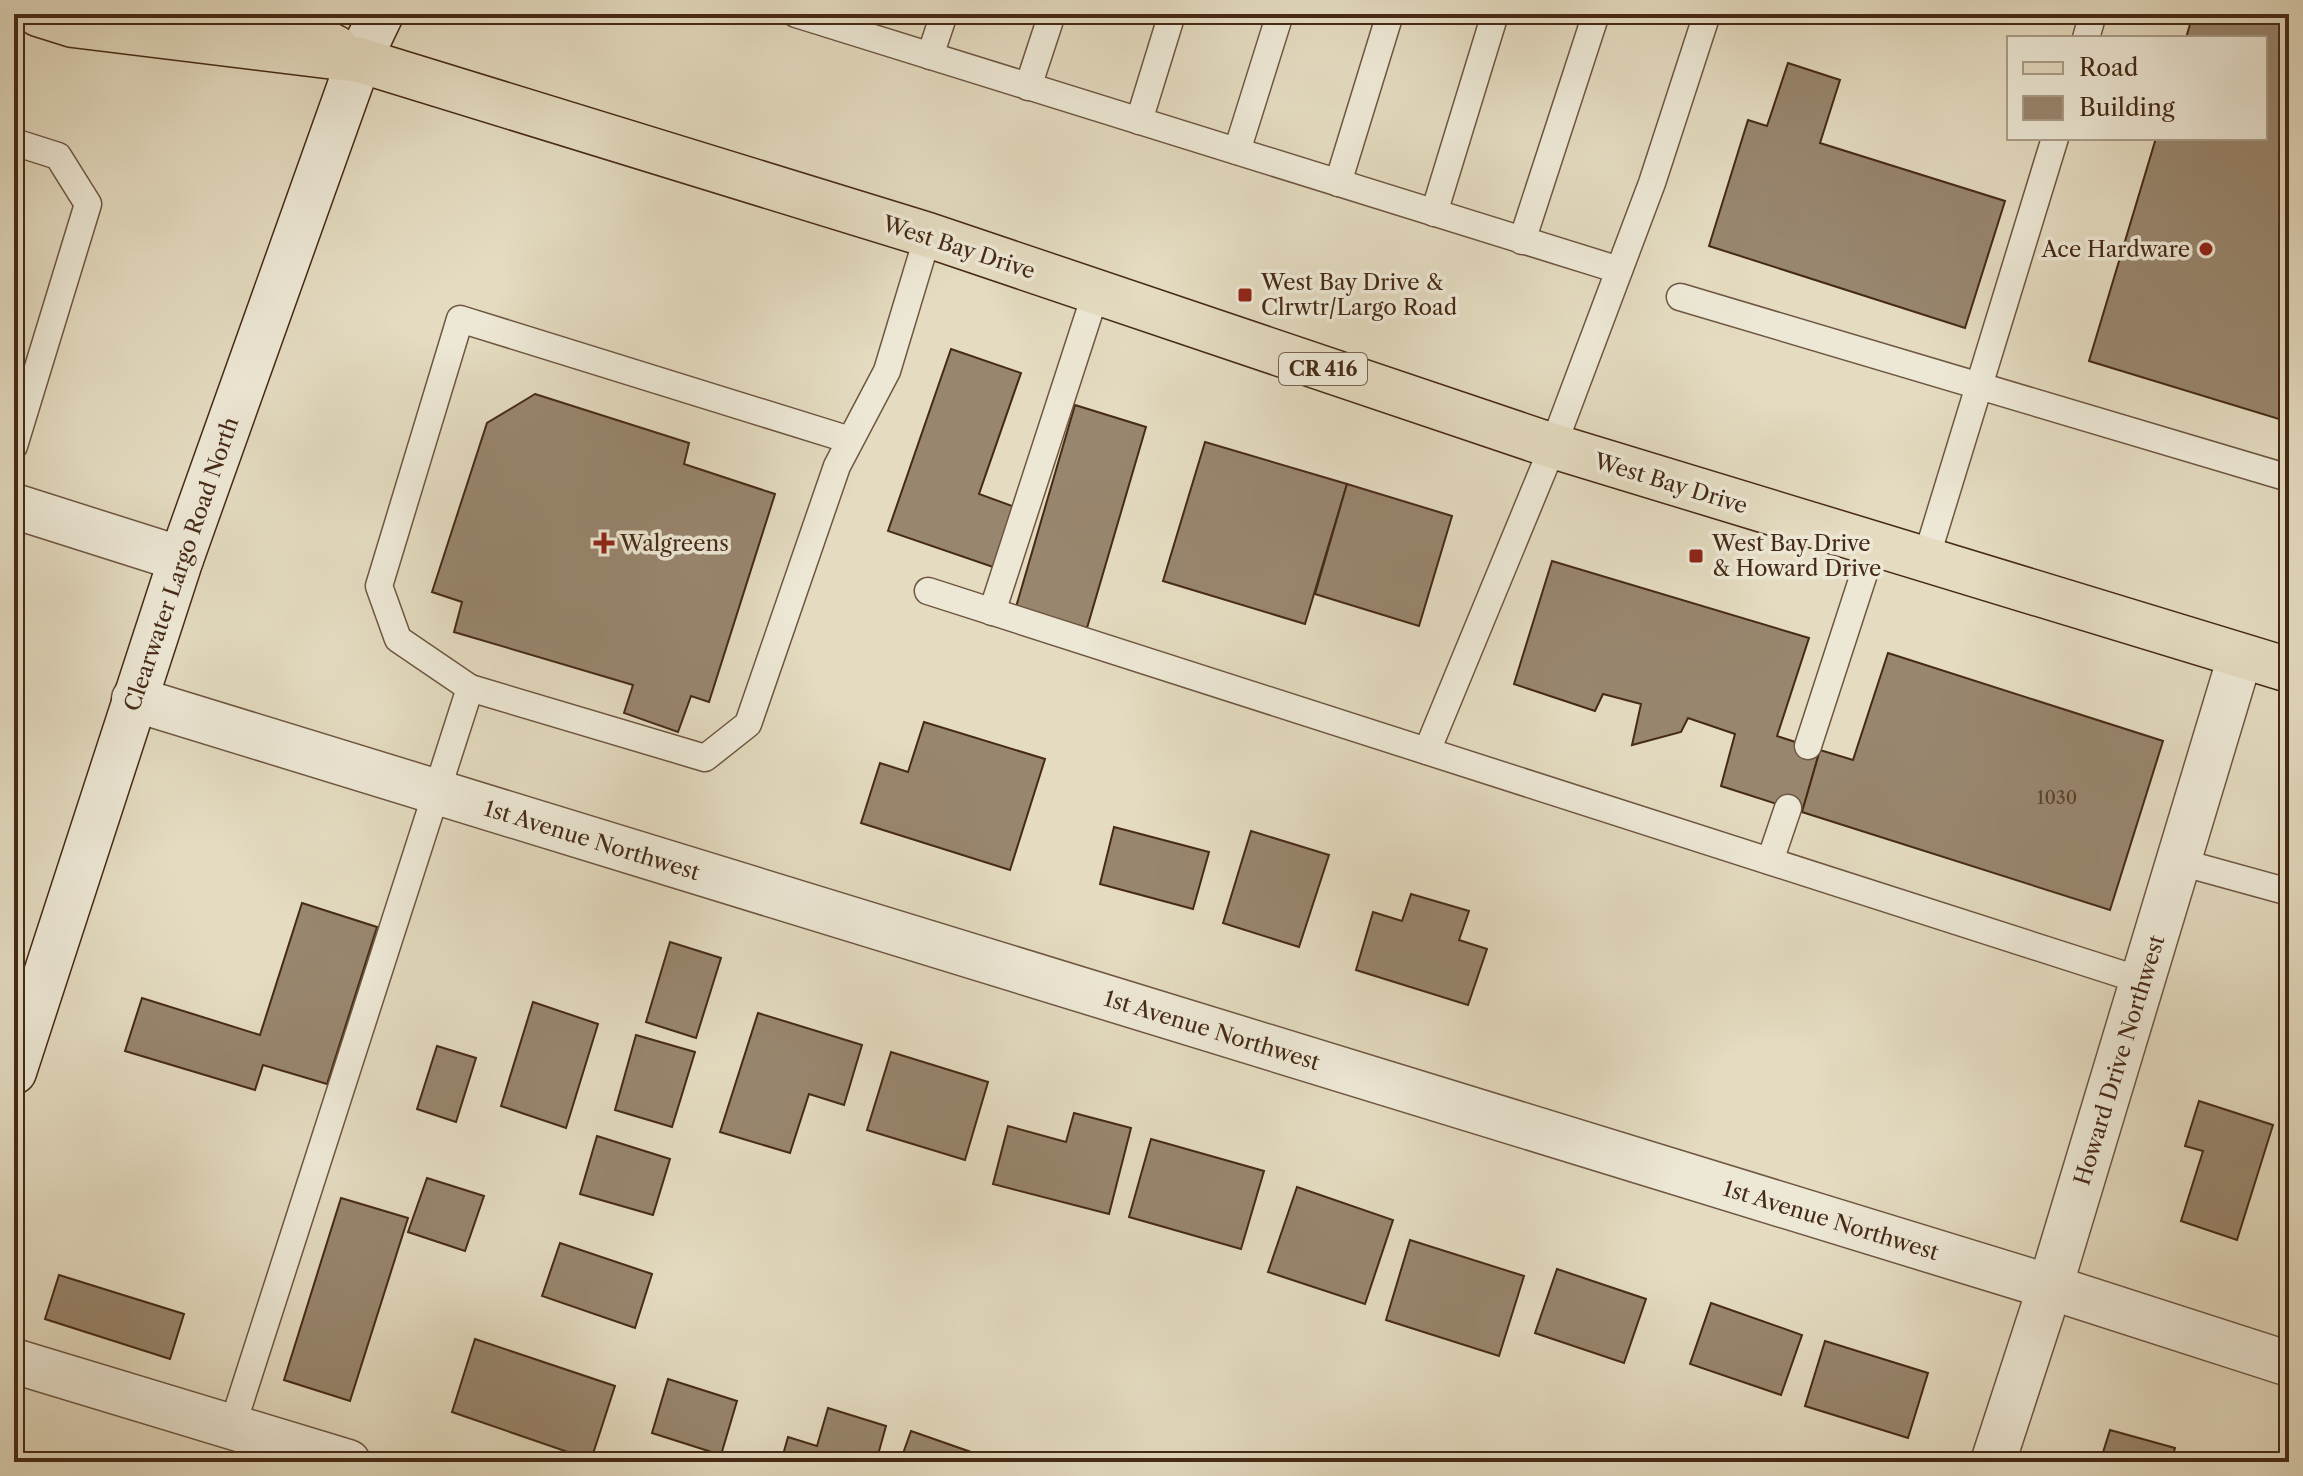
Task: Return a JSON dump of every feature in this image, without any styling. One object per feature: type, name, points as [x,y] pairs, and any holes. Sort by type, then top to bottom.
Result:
[{"type":"main road","name":"West Bay Drive","points":[[38,14],[73,25],[359,60],[928,235],[1553,446],[1925,562],[2289,670]]},
{"type":"main road","name":"West Bay Drive","points":[[271,14],[359,60]]},
{"type":"street","points":[[359,60],[370,14]]},
{"type":"street","points":[[359,60],[381,14]]},
{"type":"street","name":"Clearwater Largo Road North","points":[[14,1072],[181,559],[359,60]]},
{"type":"street","points":[[14,506],[181,559]]},
{"type":"street","name":"Howard Drive Northwest","points":[[1993,1462],[2050,1287],[2240,657]]},
{"type":"street","name":"1st Avenue Northwest","points":[[134,699],[2050,1287],[2289,1364]]},
{"type":"street","points":[[14,1361],[348,1462]]},
{"type":"lane","points":[[796,14],[830,19],[930,56],[1619,270]]},
{"type":"lane","points":[[930,56],[944,14]]},
{"type":"lane","points":[[1028,87],[1052,14]]},
{"type":"lane","points":[[1139,121],[1172,14]]},
{"type":"lane","points":[[1237,151],[1280,14]]},
{"type":"lane","points":[[1338,183],[1390,14]]},
{"type":"lane","points":[[1434,213],[1495,14]]},
{"type":"lane","points":[[1522,241],[1596,14]]},
{"type":"lane","points":[[1427,751],[1553,446],[1619,270],[1707,14]]},
{"type":"lane","points":[[2087,36],[2093,14]]},
{"type":"lane","points":[[1925,562],[2054,140]]},
{"type":"lane","points":[[14,142],[58,156],[88,204],[16,434]]},
{"type":"lane","points":[[850,440],[460,319],[379,586],[398,639],[470,688],[705,758],[748,724],[837,466],[887,371],[928,235]]},
{"type":"lane","points":[[992,612],[1096,292]]},
{"type":"lane","points":[[1680,297],[2289,478]]},
{"type":"lane","points":[[1808,746],[1873,546]]},
{"type":"lane","points":[[928,591],[2143,981]]},
{"type":"lane","points":[[232,1427],[470,688]]},
{"type":"lane","points":[[1770,861],[1788,808]]},
{"type":"lane","points":[[2180,862],[2289,892]]},
{"type":"building","name":"Ace Hardware","points":[[2193,14],[2289,14],[2289,422],[2089,361],[2155,140],[2267,140],[2267,36],[2187,36]]},
{"type":"building","points":[[1788,63],[1840,80],[1820,143],[2005,201],[1965,328],[1709,246],[1748,120],[1767,126]]},
{"type":"building","points":[[951,349],[1021,373],[979,494],[1015,507],[993,567],[888,531]]},
{"type":"building","name":"Walgreens","points":[[535,394],[689,443],[684,464],[775,494],[709,702],[691,696],[678,732],[624,713],[633,685],[454,632],[462,602],[432,592],[487,423]]},
{"type":"building","points":[[1075,405],[1146,427],[1087,628],[1016,607]]},
{"type":"building","points":[[1205,442],[1347,484],[1305,624],[1163,581]]},
{"type":"building","points":[[1347,484],[1452,516],[1419,626],[1315,594]]},
{"type":"building","points":[[1552,561],[1809,638],[1777,736],[1820,750],[1802,812],[1721,786],[1735,734],[1688,718],[1681,732],[1632,745],[1641,704],[1603,694],[1595,711],[1514,684]]},
{"type":"building","points":[[1888,653],[2163,741],[2110,910],[1802,812],[1820,750],[1853,760]]},
{"type":"building","points":[[924,722],[1045,759],[1010,870],[861,823],[880,763],[908,772]]},
{"type":"building","points":[[1114,827],[1209,852],[1193,909],[1100,884]]},
{"type":"building","points":[[1251,831],[1329,855],[1299,947],[1223,923]]},
{"type":"building","points":[[1411,894],[1469,911],[1459,940],[1487,949],[1468,1005],[1356,970],[1373,912],[1402,921]]},
{"type":"building","points":[[302,903],[377,927],[327,1084],[263,1065],[255,1090],[125,1051],[142,998],[260,1035]]},
{"type":"building","points":[[670,942],[721,958],[696,1038],[646,1022]]},
{"type":"building","points":[[533,1002],[598,1024],[566,1128],[501,1106]]},
{"type":"building","points":[[758,1013],[862,1045],[844,1105],[809,1094],[790,1153],[720,1132]]},
{"type":"building","points":[[636,1035],[695,1052],[672,1127],[615,1110]]},
{"type":"building","points":[[437,1046],[476,1058],[456,1122],[417,1109]]},
{"type":"building","points":[[891,1052],[988,1082],[965,1160],[867,1130]]},
{"type":"building","points":[[2199,1101],[2273,1125],[2237,1240],[2181,1221],[2203,1151],[2185,1146]]},
{"type":"building","points":[[1074,1113],[1131,1128],[1109,1214],[993,1184],[1008,1126],[1066,1142]]},
{"type":"building","points":[[597,1136],[670,1159],[653,1215],[580,1194]]},
{"type":"building","points":[[1151,1139],[1264,1171],[1241,1249],[1129,1217]]},
{"type":"building","points":[[427,1178],[484,1196],[465,1251],[408,1232]]},
{"type":"building","points":[[1297,1187],[1393,1220],[1365,1304],[1268,1272]]},
{"type":"building","points":[[341,1198],[408,1218],[350,1401],[284,1380]]},
{"type":"building","points":[[1410,1240],[1524,1276],[1499,1356],[1386,1320]]},
{"type":"building","points":[[560,1243],[652,1274],[635,1328],[542,1296]]},
{"type":"building","points":[[1557,1269],[1646,1299],[1624,1363],[1535,1333]]},
{"type":"building","points":[[59,1275],[184,1314],[170,1359],[45,1319]]},
{"type":"building","points":[[1711,1303],[1802,1335],[1781,1395],[1690,1364]]},
{"type":"building","points":[[475,1339],[615,1386],[591,1460],[452,1412]]},
{"type":"building","points":[[1825,1341],[1928,1373],[1908,1438],[1805,1406]]},
{"type":"building","points":[[668,1379],[737,1401],[721,1455],[652,1433]]},
{"type":"building","points":[[828,1408],[886,1426],[876,1462],[781,1462],[788,1437],[817,1446]]},
{"type":"building","points":[[2110,1430],[2175,1448],[2171,1462],[2100,1462]]},
{"type":"building","points":[[911,1431],[971,1452],[968,1462],[900,1462]]},
{"type":"place","name":"Ace Hardware","points":[[2206,249]]},
{"type":"place","name":"West Bay Drive & Clrwtr/Largo Road","points":[[1245,295]]},
{"type":"place","name":"Walgreens","points":[[604,543]]},
{"type":"place","name":"West Bay Drive & Howard Drive","points":[[1696,556]]}]
